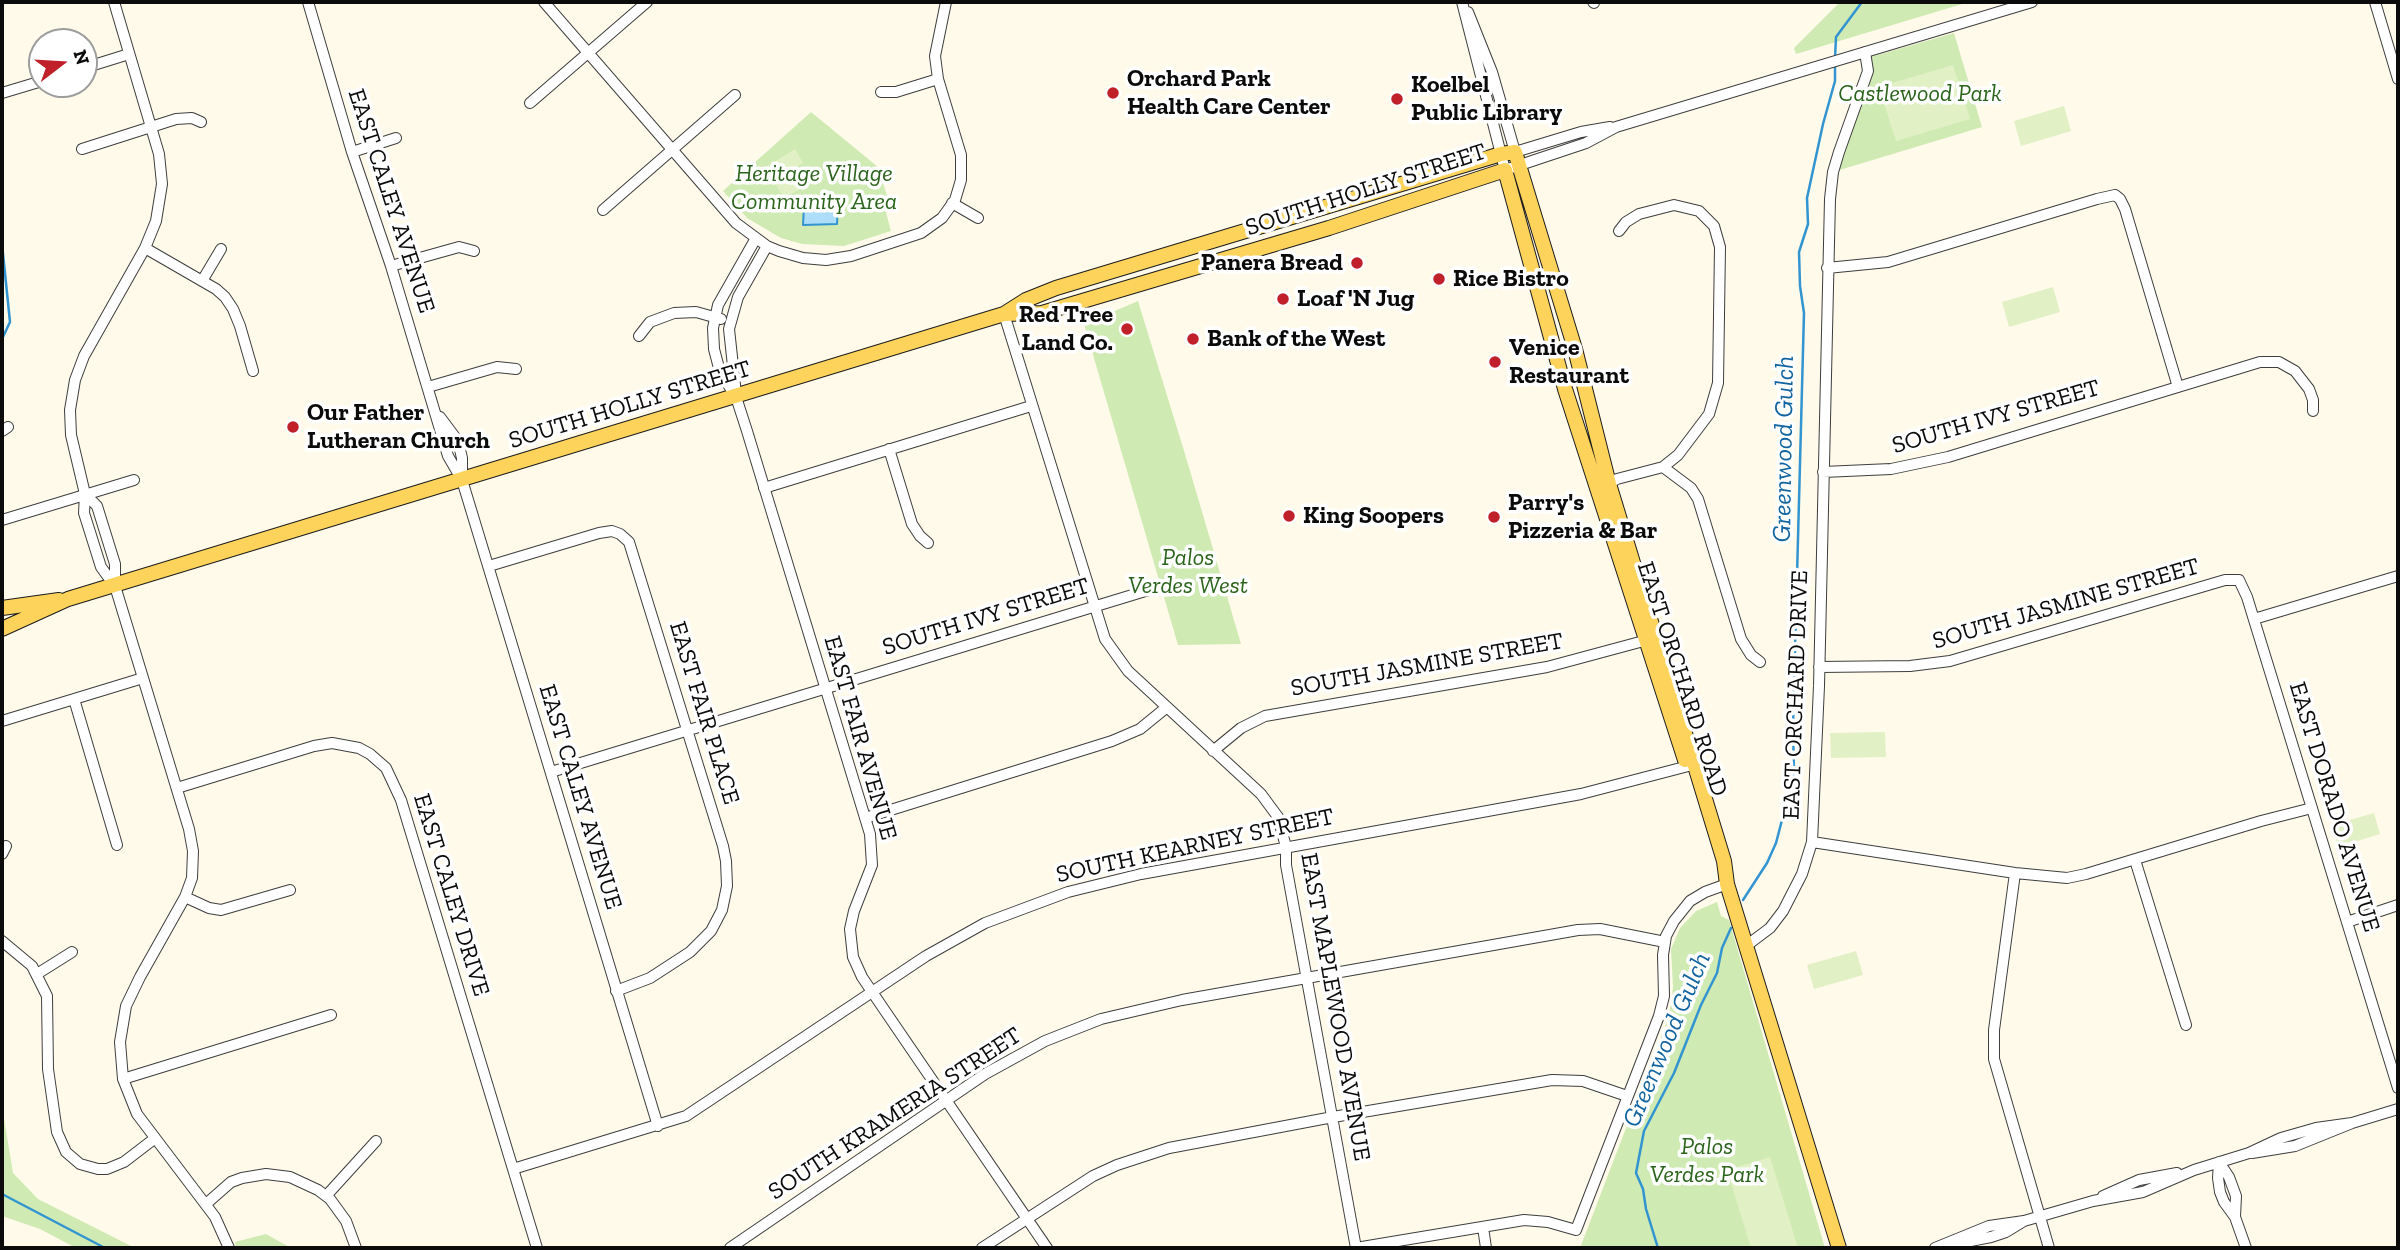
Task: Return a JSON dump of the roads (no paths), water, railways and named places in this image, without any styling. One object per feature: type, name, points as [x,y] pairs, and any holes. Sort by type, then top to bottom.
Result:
[{"type":"main road","name":"SOUTH HOLLY STREET","points":[[1004,314],[1042,313],[1329,228],[1510,160]]},
{"type":"main road","name":"SOUTH HOLLY STREET","points":[[2,629],[68,600],[1004,314],[1033,297],[1056,288],[1510,160]]},
{"type":"main road","name":"EAST ORCHARD ROAD","points":[[1510,160],[1575,349],[1603,486]]},
{"type":"main road","name":"EAST ORCHARD ROAD","points":[[1510,160],[1548,329],[1603,486],[1691,765],[1724,860],[1727,884],[1839,1248]]},
{"type":"main road","name":"SOUTH HOLLY STREET","points":[[2,608],[38,601],[68,600]]},
{"type":"street","points":[[114,2],[152,127],[159,154],[162,184],[156,221],[145,248],[84,356],[75,380],[70,410],[71,435],[85,494],[84,513],[101,567],[115,586],[177,788],[193,851],[192,878],[185,897],[126,1006],[120,1042],[123,1079],[137,1114],[206,1204],[222,1228],[229,1248]]},
{"type":"street","name":"EAST CALEY AVENUE","points":[[308,2],[352,152],[391,266],[448,456],[462,480],[489,566],[658,1126]]},
{"type":"street","points":[[544,2],[726,213],[767,246],[803,258],[826,260],[851,256],[921,233],[942,218],[953,203],[959,190],[962,167],[957,140],[938,79],[935,56],[946,2]]},
{"type":"street","points":[[530,103],[647,2]]},
{"type":"street","name":"EAST ORCHARD ROAD","points":[[1462,2],[1492,72],[1510,160]]},
{"type":"street","name":"SOUTH HOLLY STREET","points":[[1510,160],[1578,145],[1616,127],[2032,2]]},
{"type":"street","points":[[2375,2],[2398,79]]},
{"type":"street","name":"EAST ORCHARD DRIVE","points":[[1746,946],[1770,928],[1783,912],[1802,874],[1812,842],[1819,667],[1827,268],[1833,172],[1868,71],[1866,52]]},
{"type":"street","points":[[98,64],[129,54]]},
{"type":"street","points":[[881,92],[896,92],[938,79]]},
{"type":"street","points":[[2,93],[28,85]]},
{"type":"street","points":[[603,209],[735,95]]},
{"type":"street","points":[[82,149],[186,118],[201,122]]},
{"type":"street","points":[[352,152],[396,138]]},
{"type":"street","points":[[1827,268],[1895,260],[2115,195],[2125,209],[2178,387]]},
{"type":"street","points":[[953,203],[978,218]]},
{"type":"street","points":[[1603,486],[1618,479],[1663,467],[1678,456],[1702,426],[1717,392],[1719,239],[1707,217],[1694,208],[1674,205],[1639,214],[1626,222],[1619,231]]},
{"type":"street","name":"EAST FAIR AVENUE","points":[[736,397],[716,362],[713,338],[715,317],[724,292],[756,238]]},
{"type":"street","name":"EAST FAIR AVENUE","points":[[767,246],[738,297],[731,320],[729,339],[736,397],[872,846],[872,865],[852,919],[850,938],[857,967],[1047,1248]]},
{"type":"street","points":[[391,266],[459,247],[474,251]]},
{"type":"street","points":[[145,248],[225,297],[233,309],[253,371]]},
{"type":"street","points":[[202,281],[221,248]]},
{"type":"street","points":[[639,335],[650,322],[674,313],[696,312],[731,320]]},
{"type":"street","name":"EAST MAPLEWOOD AVENUE","points":[[1004,314],[1099,625],[1112,651],[1129,671],[1268,801],[1278,817],[1286,847],[1286,865],[1356,1248]]},
{"type":"street","name":"SOUTH IVY STREET","points":[[1823,472],[1891,469],[1948,457],[2251,364],[2278,362],[2295,371],[2306,383],[2314,400],[2313,411]]},
{"type":"street","points":[[428,387],[497,366],[516,369]]},
{"type":"street","points":[[764,488],[1031,406]]},
{"type":"street","points":[[889,449],[912,524],[928,543]]},
{"type":"street","points":[[1663,467],[1691,488],[1704,511],[1741,639],[1751,656],[1760,662]]},
{"type":"street","points":[[2,520],[134,480]]},
{"type":"street","name":"EAST FAIR PLACE","points":[[489,566],[599,533],[612,531],[629,541],[726,860],[725,899],[711,931],[690,952],[650,978],[616,991]]},
{"type":"street","points":[[2254,619],[2398,576]]},
{"type":"street","name":"SOUTH JASMINE STREET","points":[[1819,667],[1910,666],[1950,661],[2225,580],[2239,580]]},
{"type":"street","name":"EAST DORADO AVENUE","points":[[2239,580],[2244,587],[2398,1088]]},
{"type":"street","name":"SOUTH IVY STREET","points":[[551,772],[1152,589]]},
{"type":"street","name":"SOUTH JASMINE STREET","points":[[1213,751],[1241,728],[1278,713],[1547,667],[1651,639]]},
{"type":"street","points":[[2,721],[143,678]]},
{"type":"street","points":[[74,699],[117,845]]},
{"type":"street","points":[[865,817],[1112,741],[1140,729],[1167,707]]},
{"type":"street","name":"EAST CALEY DRIVE","points":[[177,788],[314,746],[332,743],[359,748],[386,768],[401,800],[537,1248]]},
{"type":"street","name":"SOUTH KEARNEY STREET","points":[[513,1169],[658,1126],[694,1112],[872,991],[960,936],[1038,902],[1103,881],[1581,794],[1691,765]]},
{"type":"street","points":[[1812,842],[2015,873],[2073,877],[2312,808]]},
{"type":"street","points":[[2135,860],[2186,1025]]},
{"type":"street","points":[[2015,873],[1993,1050],[1999,1081],[2049,1248]]},
{"type":"street","points":[[1356,1248],[1532,1220],[1576,1230],[1662,1006],[1665,942],[1674,921],[1690,901],[1727,884]]},
{"type":"street","points":[[185,897],[209,908],[221,910],[290,890]]},
{"type":"street","points":[[2347,922],[2398,905]]},
{"type":"street","name":"SOUTH KRAMERIA STREET","points":[[730,1248],[946,1099],[1027,1050],[1101,1019],[1161,1004],[1586,929],[1608,930],[1665,942]]},
{"type":"street","points":[[2,941],[37,974],[47,996],[48,1069],[57,1132],[66,1152],[89,1168],[107,1169],[124,1162],[154,1139]]},
{"type":"street","points":[[37,974],[72,951]]},
{"type":"street","points":[[123,1079],[331,1015]]},
{"type":"street","points":[[982,1248],[1075,1186],[1117,1165],[1169,1148],[1552,1080],[1583,1081],[1627,1096]]},
{"type":"street","points":[[1939,1247],[2006,1232],[2024,1221],[2093,1201],[2139,1180],[2194,1170],[2249,1153],[2270,1152],[2302,1144],[2352,1123],[2398,1109]]},
{"type":"street","points":[[326,1196],[376,1141]]},
{"type":"street","points":[[2219,1162],[2220,1192],[2235,1217],[2246,1248]]},
{"type":"street","points":[[206,1204],[231,1182],[266,1174],[297,1179],[326,1196],[339,1210],[356,1248]]},
{"type":"street","points":[[1483,1227],[1486,1248]]},
{"type":"water","points":[[834,203],[838,203],[837,224],[803,225],[804,205],[834,206]]},
{"type":"waterway","name":"Greenwood Gulch","points":[[1835,59],[1836,37],[1862,2]]},
{"type":"waterway","name":"Greenwood Gulch","points":[[1743,900],[1767,863],[1776,843],[1794,774],[1804,313],[1799,252],[1808,224],[1807,198],[1835,81],[1835,66]]},
{"type":"waterway","points":[[2,244],[10,322],[2,339]]},
{"type":"waterway","name":"Greenwood Gulch","points":[[1658,1248],[1643,1189],[1636,1173],[1644,1131],[1674,1073],[1717,973],[1722,948],[1731,928]]},
{"type":"waterway","points":[[2,1194],[105,1248]]},
{"type":"place","name":"Orchard Park Health Care Center","points":[[1113,93]]},
{"type":"place","name":"Koelbel Public Library","points":[[1397,99]]},
{"type":"place","name":"Panera Bread","points":[[1357,263]]},
{"type":"place","name":"Rice Bistro","points":[[1439,279]]},
{"type":"place","name":"Loaf 'N Jug","points":[[1283,299]]},
{"type":"place","name":"Red Tree Land Co.","points":[[1127,329]]},
{"type":"place","name":"Bank of the West","points":[[1193,339]]},
{"type":"place","name":"Venice Restaurant","points":[[1495,362]]},
{"type":"place","name":"Our Father Lutheran Church","points":[[293,427]]},
{"type":"place","name":"King Soopers","points":[[1289,516]]},
{"type":"place","name":"Parry's Pizzeria & Bar","points":[[1494,517]]},
{"type":"park label","name":"Castlewood Park","points":[[1920,94]]},
{"type":"park label","name":"Heritage Village Community Area","points":[[814,188]]},
{"type":"park label","name":"Palos Verdes West","points":[[1188,572]]},
{"type":"park label","name":"Palos Verdes Park","points":[[1707,1161]]}]
